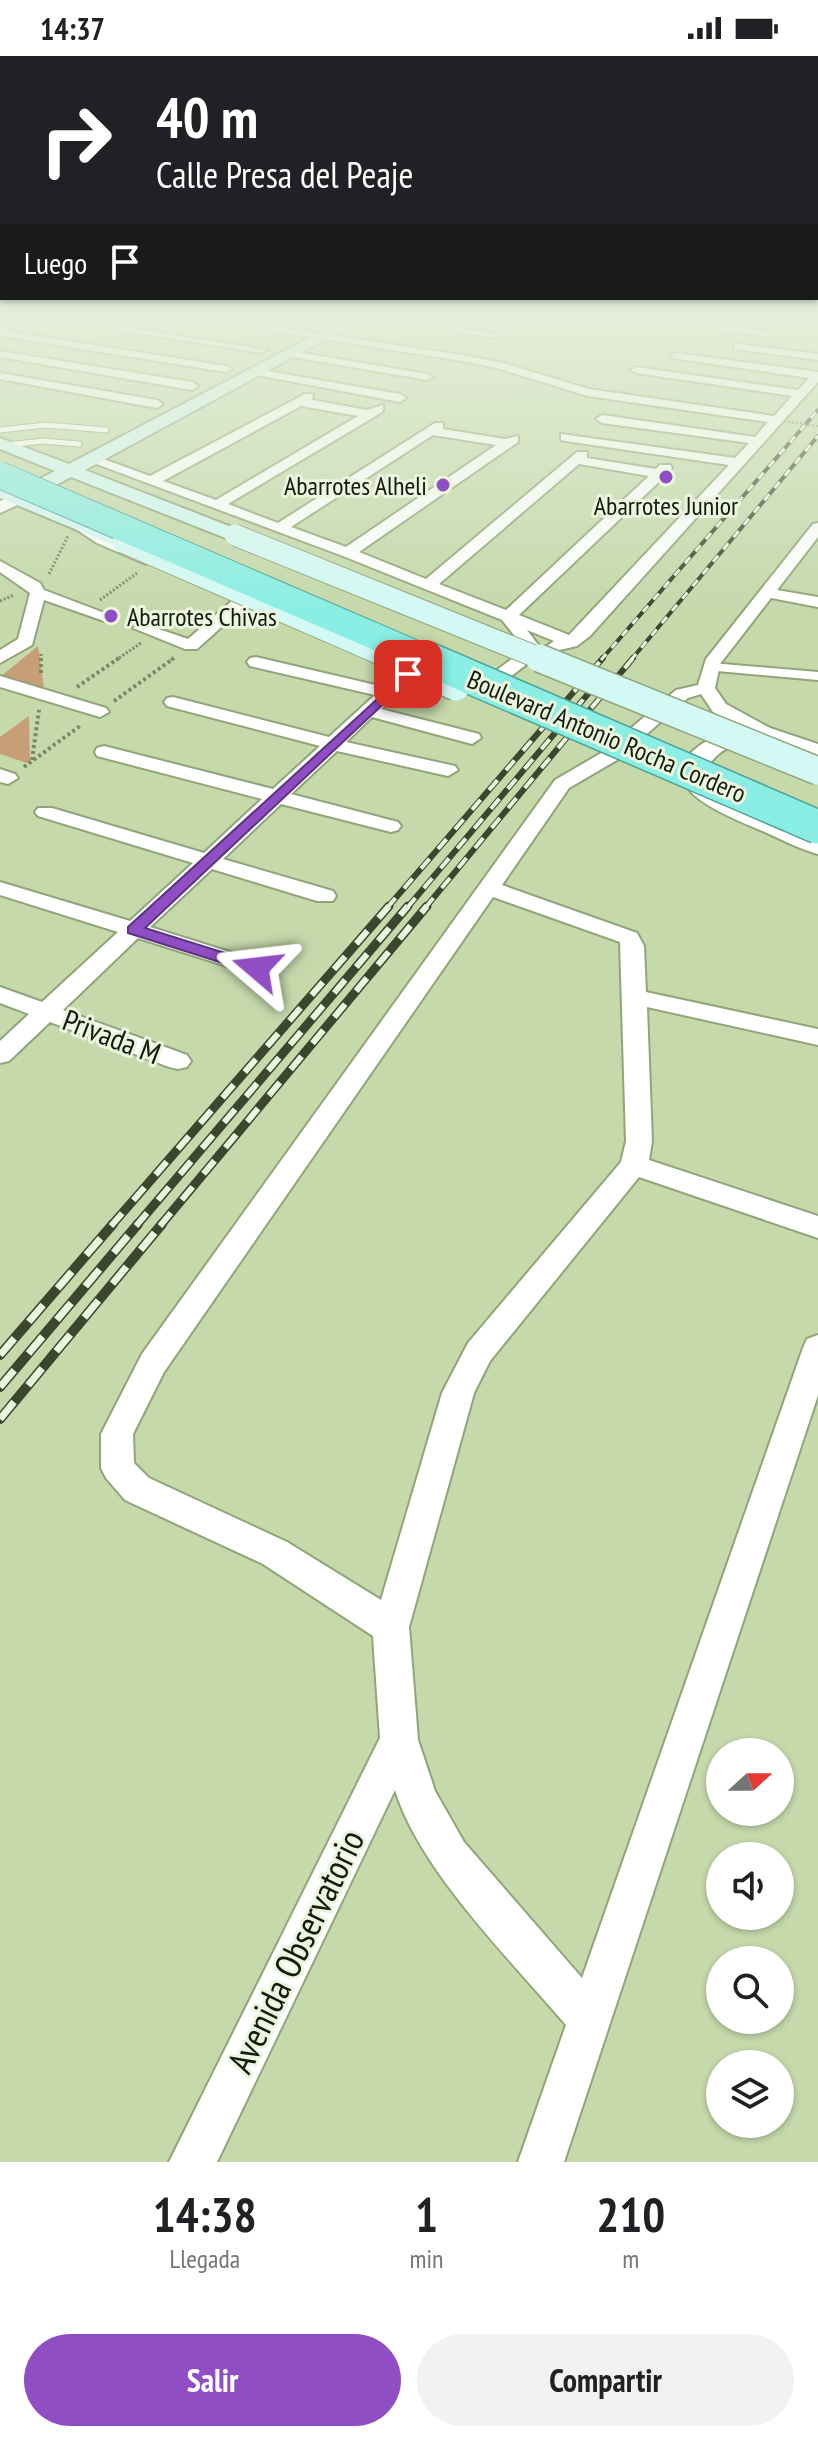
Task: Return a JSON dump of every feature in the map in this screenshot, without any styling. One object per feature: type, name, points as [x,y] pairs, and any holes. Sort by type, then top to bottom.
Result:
[{"type":"highway","name":"Boulevard Antonio Rocha Cordero","points":[[2,447],[818,805]]},
{"type":"highway","name":"Boulevard Antonio Rocha Cordero","points":[[0,475],[818,827]]},
{"type":"main road","points":[[4,496],[46,461],[74,443],[132,415]]},
{"type":"main road","points":[[124,419],[173,416]]},
{"type":"main road","points":[[4,496],[70,470],[173,416]]},
{"type":"main road","points":[[2,447],[816,753]]},
{"type":"main road","points":[[55,514],[43,502],[54,494],[76,491],[178,512]]},
{"type":"main road","name":"Boulevard Antonio Rocha Cordero","points":[[4,496],[75,522]]},
{"type":"main road","points":[[75,522],[487,700],[546,710]]},
{"type":"street","points":[[116,415],[124,419]]},
{"type":"street","points":[[152,481],[274,415]]},
{"type":"street","points":[[217,505],[367,415]]},
{"type":"street","points":[[762,415],[782,418]]},
{"type":"street","points":[[508,617],[534,650],[571,642],[584,632],[784,415]]},
{"type":"street","points":[[602,419],[759,441]]},
{"type":"street","points":[[280,528],[435,428],[510,441],[348,553]]},
{"type":"street","points":[[565,437],[740,463]]},
{"type":"street","points":[[428,585],[580,457],[662,471],[508,617]]},
{"type":"street","points":[[90,459],[348,553],[571,642]]},
{"type":"street","name":"Boulevard Antonio Rocha Cordero","points":[[75,522],[102,540],[240,602],[408,674],[445,686],[470,688],[488,684],[534,650]]},
{"type":"street","points":[[391,1627],[275,1553],[137,1489],[118,1468],[117,1434],[153,1363],[562,784],[610,756],[682,694],[708,677],[818,527]]},
{"type":"street","points":[[0,566],[36,589],[107,617]]},
{"type":"street","points":[[0,658],[26,641],[36,589]]},
{"type":"street","points":[[768,593],[818,602]]},
{"type":"street","points":[[148,631],[191,645],[240,602]]},
{"type":"street","points":[[256,662],[388,693]]},
{"type":"street","points":[[0,1055],[408,674]]},
{"type":"street","points":[[708,677],[818,676]]},
{"type":"street","points":[[708,677],[719,708],[763,732],[816,753]]},
{"type":"street","points":[[0,681],[100,712]]},
{"type":"street","points":[[173,702],[448,770]]},
{"type":"street","points":[[369,711],[472,738]]},
{"type":"street","points":[[763,732],[715,743],[701,755],[695,769],[698,784],[711,799],[818,846]]},
{"type":"street","points":[[104,752],[391,826]]},
{"type":"street","points":[[45,812],[325,896]]},
{"type":"street","points":[[0,888],[257,968]]},
{"type":"street","points":[[489,888],[629,938],[633,946],[632,996],[639,1141],[634,1165],[479,1352],[458,1393],[391,1627],[399,1740],[418,1800],[450,1856],[589,2019]]},
{"type":"street","name":"Privada M","points":[[0,995],[178,1061]]},
{"type":"street","points":[[632,996],[818,1037]]},
{"type":"street","points":[[634,1165],[818,1227]]},
{"type":"street","points":[[541,2162],[818,1348]]},
{"type":"street","name":"Avenida Observatorio","points":[[192,2162],[399,1740]]},
{"type":"lane","points":[[2,447],[46,425],[124,419]]},
{"type":"lane","points":[[2,447],[30,443]]},
{"type":"lane","points":[[2,447],[30,443],[74,443]]},
{"type":"path","points":[[782,418],[818,426]]},
{"type":"path","points":[[36,589],[47,578],[75,522]]},
{"type":"path","points":[[86,609],[153,562]]},
{"type":"path","points":[[60,700],[148,631]]},
{"type":"shaded area","points":[[38,646],[44,688],[0,678],[0,677]]},
{"type":"shaded area","points":[[29,716],[30,764],[0,754],[0,737]]},
{"type":"railway","points":[[601,660],[813,415]]},
{"type":"railway","points":[[631,660],[818,436]]},
{"type":"railway","points":[[387,908],[603,658]]},
{"type":"railway","points":[[425,908],[633,658]]},
{"type":"railway","points":[[407,908],[593,688]]},
{"type":"railway","points":[[111,1226],[389,906]]},
{"type":"railway","points":[[136,1226],[408,906]]},
{"type":"railway","points":[[160,1226],[427,906]]},
{"type":"railway","points":[[0,1355],[113,1224]]},
{"type":"railway","points":[[0,1387],[138,1224]]},
{"type":"railway","points":[[0,1419],[162,1224]]},
{"type":"place","name":"Abarrotes Junior","points":[[666,477]]},
{"type":"place","name":"Abarrotes Alheli","points":[[443,485]]},
{"type":"place","name":"Abarrotes Chivas","points":[[111,616]]},
{"type":"route","points":[[257,968],[134,930],[408,674]]}]
